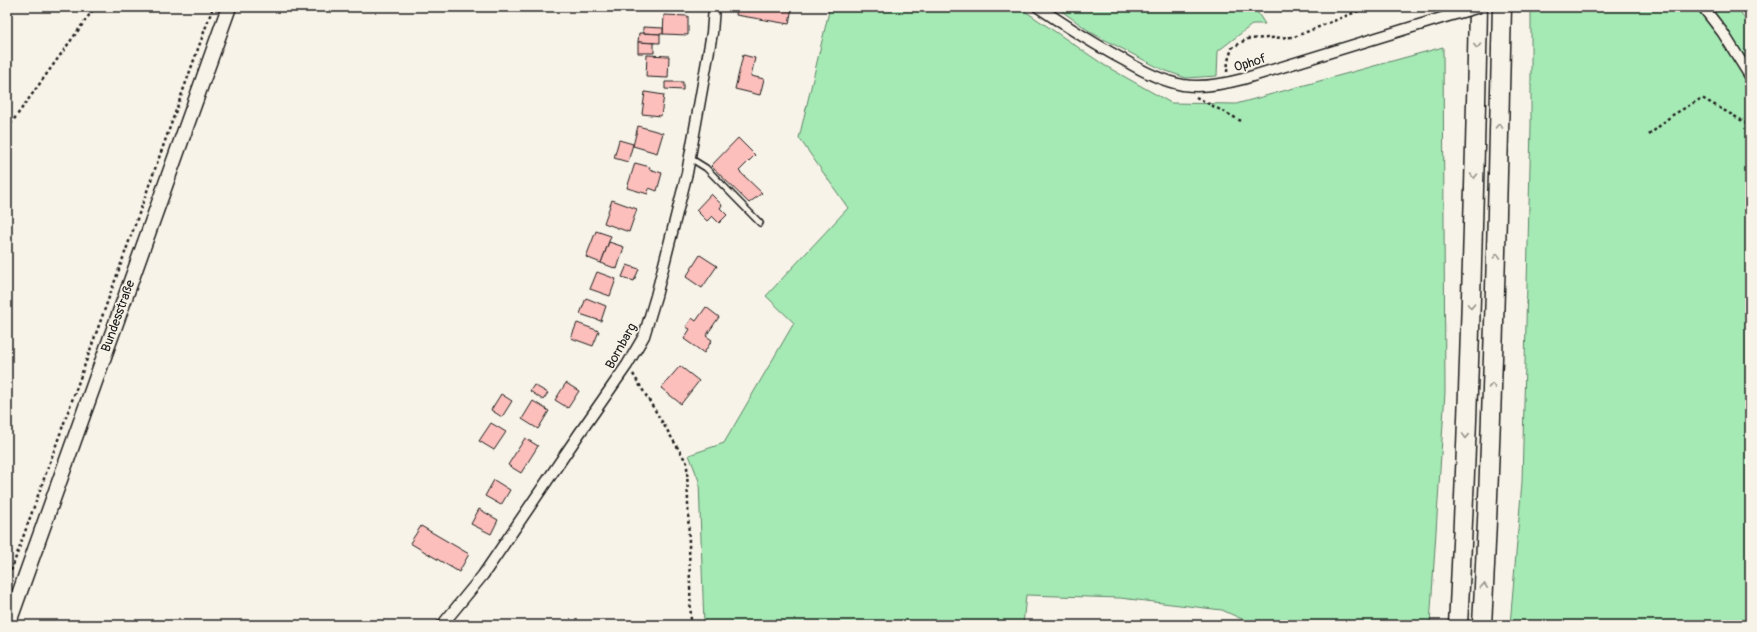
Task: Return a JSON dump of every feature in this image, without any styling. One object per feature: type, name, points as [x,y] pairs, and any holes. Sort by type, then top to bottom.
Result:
[{"type":"highway","points":[[1458,625],[1465,478],[1479,7]]},
{"type":"highway","points":[[1482,625],[1489,487],[1496,271],[1502,7]]},
{"type":"street","name":"Bundesstraße","points":[[8,625],[229,7]]},
{"type":"street","name":"Bornbarg","points":[[442,625],[483,575],[628,365],[644,336],[656,296],[690,158],[712,33],[714,7]]},
{"type":"street","name":"Ophof","points":[[1038,7],[1083,38],[1139,69],[1164,80],[1183,85],[1203,86],[1226,84],[1479,7]]},
{"type":"street","points":[[1703,7],[1723,33],[1750,76]]},
{"type":"lane","points":[[690,158],[706,168],[760,223]]},
{"type":"path","points":[[7,129],[95,7]]},
{"type":"path","points":[[7,582],[213,7]]},
{"type":"path","points":[[1226,84],[1228,61],[1232,48],[1247,38],[1294,37],[1368,7]]},
{"type":"path","points":[[1745,7],[1750,14]]},
{"type":"path","points":[[1190,94],[1243,122]]},
{"type":"path","points":[[1649,135],[1671,116],[1702,98],[1750,125]]},
{"type":"path","points":[[628,365],[687,463],[691,625]]},
{"type":"green space","points":[[830,7],[1019,7],[1104,65],[1171,103],[1236,104],[1443,47],[1445,392],[1430,625],[1255,625],[1222,610],[1120,598],[1026,595],[1023,625],[704,625],[699,481],[689,455],[724,443],[794,323],[766,296],[848,208],[799,138]]},
{"type":"green space","points":[[1056,7],[1254,7],[1265,24],[1253,24],[1218,51],[1217,76],[1186,78],[1161,69],[1092,33]]},
{"type":"green space","points":[[1531,7],[1737,7],[1750,26],[1750,625],[1510,625],[1522,482],[1531,126]]},
{"type":"building","points":[[737,7],[792,7],[789,24],[736,15]]},
{"type":"building","points":[[664,15],[688,16],[688,35],[663,34]]},
{"type":"building","points":[[643,27],[663,28],[663,34],[643,33]]},
{"type":"building","points":[[639,33],[660,34],[660,43],[638,42]]},
{"type":"building","points":[[638,42],[654,43],[654,53],[638,53]]},
{"type":"building","points":[[647,55],[669,56],[668,78],[646,77]]},
{"type":"building","points":[[743,55],[755,58],[751,76],[764,79],[760,95],[735,89]]},
{"type":"building","points":[[665,82],[683,82],[683,90],[665,89]]},
{"type":"building","points":[[645,92],[664,95],[661,116],[642,114]]},
{"type":"building","points":[[638,126],[663,133],[657,153],[633,146]]},
{"type":"building","points":[[738,138],[755,155],[739,171],[762,193],[749,203],[711,166]]},
{"type":"building","points":[[619,140],[633,144],[628,162],[614,158]]},
{"type":"building","points":[[635,163],[650,167],[649,169],[662,173],[657,191],[649,188],[648,194],[627,188]]},
{"type":"building","points":[[711,194],[722,205],[720,208],[727,215],[719,223],[712,216],[707,221],[696,210]]},
{"type":"building","points":[[612,200],[637,209],[629,232],[604,223]]},
{"type":"building","points":[[596,231],[611,236],[601,263],[586,257]]},
{"type":"building","points":[[609,242],[624,247],[617,269],[601,263]]},
{"type":"building","points":[[700,255],[717,266],[702,288],[686,277]]},
{"type":"building","points":[[627,265],[639,269],[634,281],[622,277]]},
{"type":"building","points":[[597,272],[616,279],[610,296],[590,289]]},
{"type":"building","points":[[586,298],[606,306],[601,321],[580,314]]},
{"type":"building","points":[[706,307],[719,317],[706,336],[712,340],[704,353],[684,339],[690,329],[686,327],[692,318],[696,321]]},
{"type":"building","points":[[577,323],[599,331],[593,346],[571,338]]},
{"type":"building","points":[[680,366],[699,381],[681,404],[661,388]]},
{"type":"building","points":[[566,383],[579,391],[568,408],[555,400]]},
{"type":"building","points":[[534,385],[548,393],[543,400],[530,391]]},
{"type":"building","points":[[501,394],[512,401],[502,417],[491,410]]},
{"type":"building","points":[[533,401],[549,411],[538,429],[522,419]]},
{"type":"building","points":[[491,423],[506,432],[494,450],[479,441]]},
{"type":"building","points":[[525,438],[538,446],[521,473],[508,465]]},
{"type":"building","points":[[494,480],[510,490],[501,505],[485,496]]},
{"type":"building","points":[[479,509],[498,520],[491,534],[471,524]]},
{"type":"building","points":[[421,526],[469,554],[459,572],[410,543]]}]
